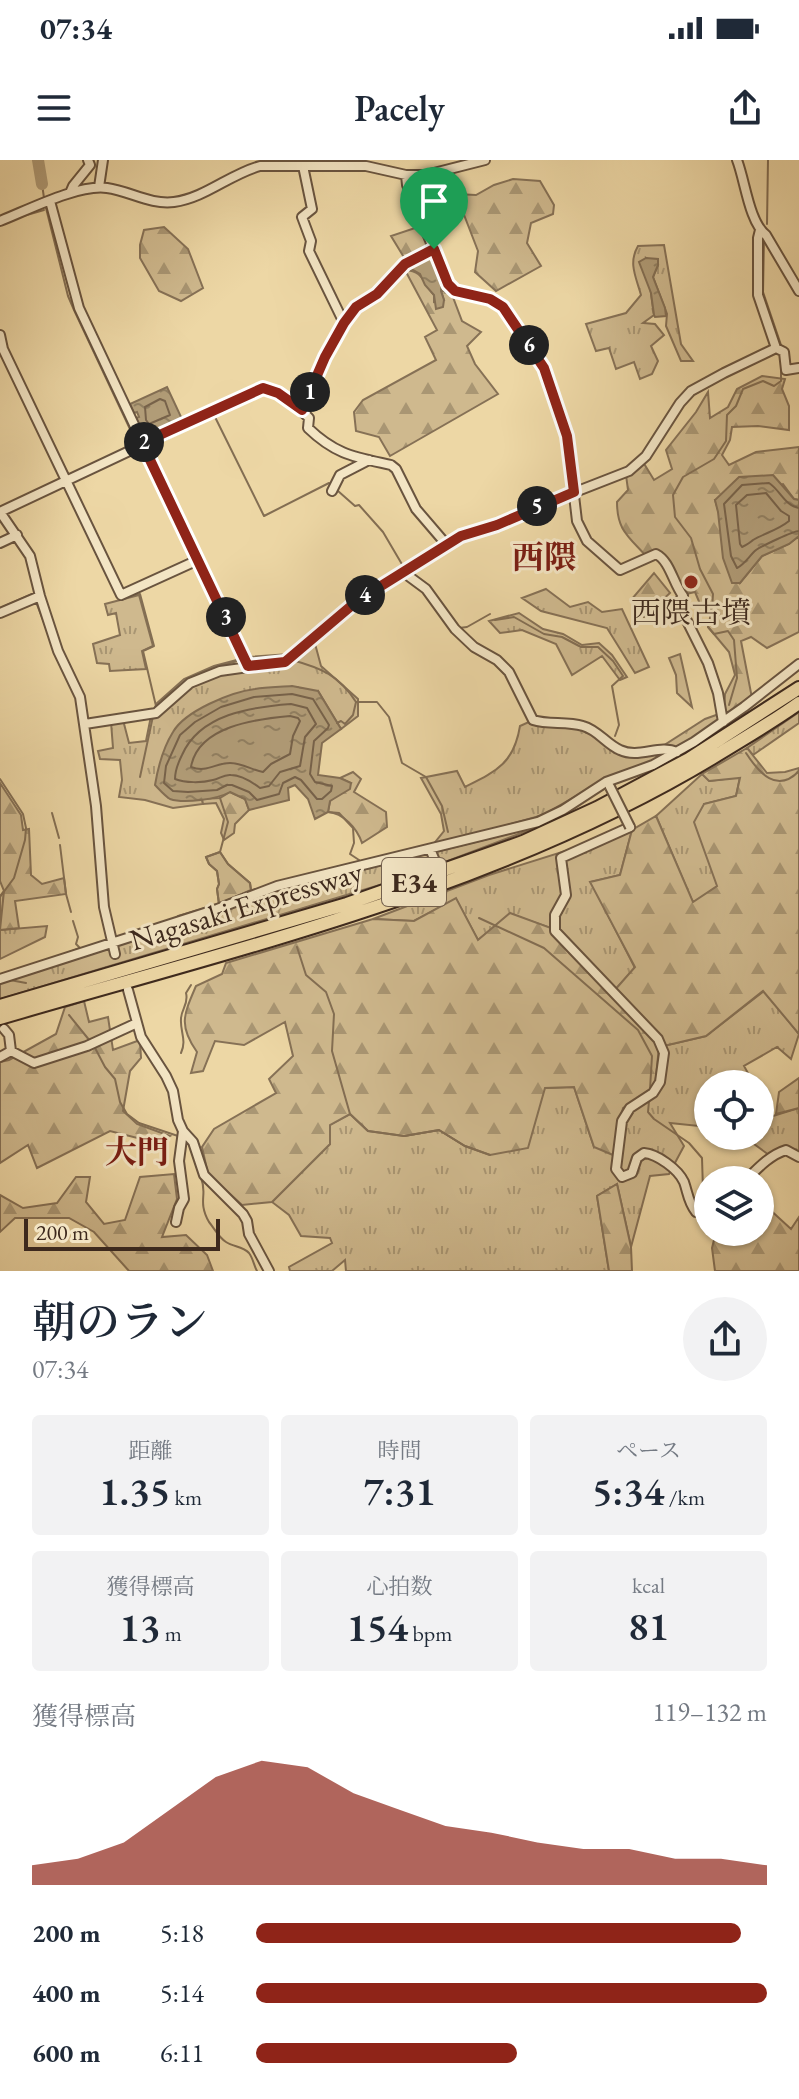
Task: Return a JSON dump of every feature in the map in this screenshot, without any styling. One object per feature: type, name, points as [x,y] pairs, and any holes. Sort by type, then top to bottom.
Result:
[{"type":"highway","name":"Nagasaki Expressway","points":[[0,1006],[347,904],[523,842],[597,808],[689,759],[799,688]]},
{"type":"highway","name":"Nagasaki Expressway","points":[[2,1023],[367,910],[533,850],[692,771],[799,703]]},
{"type":"street","points":[[70,193],[90,165],[88,160]]},
{"type":"street","points":[[99,187],[103,160]]},
{"type":"street","points":[[0,221],[70,193],[99,187],[149,201],[173,202],[190,198],[260,166],[366,166],[406,175],[426,175],[485,160]]},
{"type":"street","points":[[737,160],[760,230],[799,291]]},
{"type":"street","points":[[303,166],[312,209],[302,217],[311,241],[309,251],[344,323]]},
{"type":"street","points":[[406,175],[407,185],[448,284],[455,291],[490,299],[503,307],[544,368],[567,436],[577,521],[587,541],[620,570],[656,554],[663,558],[683,596],[678,603],[708,663],[723,722]]},
{"type":"street","points":[[50,201],[79,308],[138,445],[198,560],[246,662]]},
{"type":"street","points":[[760,230],[758,295],[776,348],[784,352],[786,370],[799,368]]},
{"type":"street","points":[[302,410],[325,357],[356,307],[377,294],[405,264],[434,249]]},
{"type":"street","points":[[0,337],[121,595],[198,560]]},
{"type":"street","points":[[85,724],[156,713],[190,683],[246,662],[285,662],[357,601],[446,544],[629,471],[646,456],[691,391],[776,348]]},
{"type":"street","points":[[115,954],[104,907],[96,806],[80,697],[58,651],[30,556],[0,512],[263,388],[278,393],[302,410],[309,418],[308,428],[325,445],[344,454],[391,465],[396,469],[416,509],[446,544]]},
{"type":"street","points":[[332,491],[340,475],[369,460]]},
{"type":"street","points":[[0,543],[17,535]]},
{"type":"street","points":[[403,572],[426,589],[455,629],[474,647],[497,660],[509,672],[533,720],[585,726],[620,750],[636,753],[671,749],[677,752]]},
{"type":"street","points":[[0,613],[40,596]]},
{"type":"street","points":[[4,978],[217,909],[277,886],[538,822],[608,784],[677,752],[723,722],[799,664]]},
{"type":"street","points":[[608,784],[630,827],[561,858],[566,895],[555,915],[555,931],[658,1039],[664,1053],[660,1082],[653,1093],[630,1108],[622,1121],[616,1169],[622,1177],[632,1173],[637,1158],[644,1153],[652,1154],[677,1172],[694,1209]]},
{"type":"street","points":[[430,849],[436,863]]},
{"type":"street","points":[[128,990],[141,1037],[173,1091],[183,1136],[179,1161],[184,1199],[176,1222]]},
{"type":"street","points":[[2,1023],[9,1035],[11,1051]]},
{"type":"street","points":[[11,1051],[34,1063],[87,1046],[137,1023]]},
{"type":"street","points":[[0,1057],[11,1051]]},
{"type":"street","points":[[183,1136],[193,1142],[208,1181],[243,1214],[249,1234],[269,1271]]},
{"type":"street","points":[[761,1166],[781,1151],[786,1150],[799,1157]]},
{"type":"green space","points":[[513,179],[540,181],[554,205],[553,214],[531,223],[527,243],[541,266],[496,291],[475,272],[478,251],[456,194],[476,195]]},
{"type":"green space","points":[[421,226],[430,249],[405,259],[391,236]]},
{"type":"green space","points":[[164,227],[188,249],[203,288],[181,301],[159,291],[140,258],[144,230]]},
{"type":"green space","points":[[664,245],[681,344],[693,361],[681,361],[666,326],[667,314],[653,277],[658,265],[646,258],[654,315],[643,323],[655,324],[664,335],[651,346],[658,361],[652,374],[640,379],[634,362],[616,369],[609,348],[596,351],[586,324],[626,313],[641,295],[633,264],[638,246]]},
{"type":"green space","points":[[405,270],[419,275],[434,295],[434,302],[444,300],[441,291],[451,292],[462,321],[481,332],[467,346],[475,364],[498,394],[390,456],[379,437],[356,431],[354,412],[363,400],[436,360],[425,337],[437,330]]},
{"type":"green space","points":[[762,376],[785,379],[782,389],[789,406],[789,430],[732,427],[730,440],[722,455],[729,465],[756,452],[799,447],[799,500],[794,499],[783,484],[715,500],[740,583],[762,556],[799,536],[799,632],[767,648],[751,637],[741,641],[752,698],[729,714],[724,711],[725,694],[735,675],[729,652],[708,627],[712,610],[700,604],[695,592],[686,594],[664,557],[646,556],[629,538],[621,526],[617,502],[628,490],[626,475],[643,462],[654,480],[672,469],[666,450],[708,392],[710,418],[728,407],[737,389]]},
{"type":"green space","points":[[654,573],[670,593],[644,617],[631,600]]},
{"type":"green space","points":[[546,589],[570,607],[588,602],[602,612],[622,609],[649,667],[635,673],[607,628],[541,611],[522,598]]},
{"type":"green space","points":[[139,595],[153,646],[142,651],[146,669],[110,671],[109,664],[97,663],[93,644],[120,635],[116,613],[108,615],[105,604]]},
{"type":"green space","points":[[519,613],[543,629],[563,634],[582,645],[599,643],[612,655],[627,677],[620,680],[602,656],[572,675],[556,644],[522,630],[500,633],[489,621]]},
{"type":"green space","points":[[314,640],[321,666],[358,699],[358,716],[341,729],[318,691],[170,798],[202,799],[203,804],[173,808],[119,797],[122,780],[120,760],[100,759],[98,751],[113,748],[111,722],[123,720],[129,743],[146,741],[157,703],[184,679],[214,666],[248,657],[290,654]]},
{"type":"green space","points":[[680,654],[692,707],[677,693],[676,675],[669,658]]},
{"type":"green space","points":[[799,712],[799,723],[753,755],[747,748]]},
{"type":"green space","points":[[719,714],[719,721],[659,759],[604,780],[543,815],[432,846],[444,831],[441,814],[421,778],[457,771],[465,787],[476,782],[508,758],[520,726],[531,721],[565,724],[595,733],[620,748],[658,749],[705,719]]},
{"type":"green space","points":[[747,748],[767,773],[799,768],[799,1034],[763,991],[706,1036],[659,1047],[655,1086],[623,1108],[613,1155],[594,1147],[574,1087],[545,1088],[528,1148],[490,1155],[465,1146],[439,1130],[404,1136],[368,1131],[350,1114],[330,1125],[330,1144],[272,1202],[242,1205],[208,1174],[202,1147],[214,1129],[276,1093],[269,1079],[293,1056],[285,1022],[244,1045],[215,1041],[203,1071],[191,1073],[197,1052],[187,1034],[185,1019],[196,986],[222,974],[226,963],[373,919],[414,921],[456,898],[478,940],[510,913],[551,928],[614,991],[635,967],[590,882],[620,875],[632,830],[656,816],[693,902],[717,886],[694,822],[704,804],[736,796],[740,778],[709,781],[702,774]]},
{"type":"green space","points":[[353,772],[361,779],[354,792],[386,812],[387,827],[362,843],[349,822],[328,812],[330,801],[351,783],[340,778]]},
{"type":"green space","points":[[702,774],[710,781],[740,777],[736,796],[704,804],[718,886],[693,903],[656,816]]},
{"type":"green space","points":[[0,783],[21,815],[23,830],[29,829],[31,875],[42,884],[64,878],[66,894],[15,901],[19,928],[0,930],[4,891],[0,881]]},
{"type":"green space","points":[[230,792],[245,799],[249,810],[235,824],[234,833],[224,840],[221,833],[224,819],[216,803],[203,804],[202,799],[220,798]]},
{"type":"green space","points":[[540,826],[403,878],[0,999],[0,983],[277,891]]},
{"type":"green space","points":[[632,830],[620,875],[591,882],[635,968],[614,991],[551,928],[510,914],[478,940],[456,899],[414,921],[373,919],[489,875]]},
{"type":"green space","points":[[220,852],[228,864],[250,883],[251,890],[219,904],[217,871],[206,857]]},
{"type":"green space","points":[[4,891],[1,930],[47,926],[45,937],[0,959],[0,896]]},
{"type":"green space","points":[[764,991],[799,1034],[791,1059],[777,1047],[744,1066],[746,1070],[694,1070],[694,1126],[670,1123],[684,1146],[669,1174],[650,1176],[631,1247],[617,1184],[597,1196],[609,1271],[346,1271],[345,1260],[332,1271],[290,1271],[289,1267],[332,1243],[330,1238],[301,1236],[289,1215],[272,1202],[330,1144],[329,1125],[350,1114],[404,1136],[439,1130],[465,1146],[545,1088],[574,1087],[594,1147],[623,1108],[655,1086],[659,1047],[706,1036]]},
{"type":"green space","points":[[84,1001],[89,1022],[108,1017],[113,1050],[140,1040],[141,1058],[130,1071],[123,1111],[137,1124],[170,1136],[157,1143],[110,1131],[37,1168],[28,1145],[0,1163],[0,1062],[56,1034],[65,1007]]},
{"type":"green space","points":[[799,1078],[799,1108],[776,1114],[779,1092]]},
{"type":"green space","points":[[799,1108],[799,1155],[789,1147],[769,1155],[762,1150],[774,1150],[774,1116]]},
{"type":"green space","points":[[174,1174],[177,1199],[162,1237],[186,1235],[207,1255],[213,1271],[129,1271],[94,1232],[69,1218],[15,1218],[0,1232],[0,1195],[23,1208],[57,1203],[76,1177],[90,1177],[86,1202],[104,1224],[125,1220],[140,1177]]},
{"type":"green space","points":[[617,1184],[631,1247],[632,1271],[609,1271],[597,1196]]},
{"type":"green space","points":[[774,1213],[791,1229],[799,1217],[799,1271],[715,1271],[712,1248],[774,1246]]},
{"type":"water","points":[[432,254],[442,276],[444,300],[443,307],[436,309],[434,295],[420,274],[408,267]]},
{"type":"water","points":[[646,258],[658,259],[653,277],[666,316],[654,315],[651,293],[639,262]]},
{"type":"water","points":[[167,387],[182,419],[145,437],[136,418],[139,417],[137,412],[134,413],[130,404]]},
{"type":"water","points":[[773,475],[794,499],[799,500],[799,536],[762,556],[740,583],[732,583],[723,558],[715,500],[739,477]]},
{"type":"water","points":[[292,686],[318,691],[341,729],[322,743],[318,775],[351,783],[350,789],[330,801],[328,812],[315,819],[308,799],[295,785],[288,788],[289,800],[249,810],[245,799],[230,792],[218,797],[184,801],[168,798],[155,785],[166,744],[179,724],[188,717],[234,694]]},
{"type":"waterway","points":[[38,160],[42,184]]},
{"type":"waterway","points":[[767,224],[768,160]]},
{"type":"waterway","points":[[42,184],[44,198]]},
{"type":"waterway","points":[[45,204],[68,296],[137,444]]},
{"type":"waterway","points":[[20,217],[44,210]]},
{"type":"waterway","points":[[764,240],[763,292],[781,345]]},
{"type":"waterway","points":[[729,705],[737,678],[734,640],[728,631],[714,634],[708,627],[713,594],[700,569],[691,538],[675,517],[673,495],[683,477],[714,459],[726,441],[727,415],[736,406],[743,389],[763,381],[774,386],[781,381],[781,361]]},
{"type":"waterway","points":[[214,415],[264,516],[329,483]]},
{"type":"waterway","points":[[140,450],[191,560]]},
{"type":"waterway","points":[[338,491],[355,506],[359,505],[383,532],[403,566]]},
{"type":"waterway","points":[[194,565],[240,661],[243,661]]},
{"type":"waterway","points":[[0,608],[32,594]]},
{"type":"waterway","points":[[129,596],[140,594],[154,646],[143,651],[156,706]]},
{"type":"waterway","points":[[36,602],[48,633]]},
{"type":"waterway","points":[[459,628],[490,614]]},
{"type":"waterway","points":[[495,620],[514,617],[544,634],[562,637],[581,647],[598,647],[613,661],[623,676],[612,686],[619,725],[615,736]]},
{"type":"waterway","points":[[250,660],[284,657]]},
{"type":"waterway","points":[[292,660],[328,674],[350,693],[356,702],[353,715],[345,724],[341,721],[337,723]]},
{"type":"waterway","points":[[162,700],[197,675],[238,661]]},
{"type":"waterway","points":[[357,702],[377,702],[389,717],[402,763],[426,777],[442,806],[448,832]]},
{"type":"waterway","points":[[140,777],[153,716]]},
{"type":"waterway","points":[[746,753],[763,774],[776,781],[791,778],[799,771]]},
{"type":"waterway","points":[[0,779],[23,814],[26,828],[14,878],[0,897]]},
{"type":"waterway","points":[[178,916],[219,904],[217,871],[206,857],[220,852],[228,822],[220,798]]},
{"type":"waterway","points":[[328,812],[339,813],[353,828],[354,843],[350,854],[359,860]]},
{"type":"waterway","points":[[52,813],[59,838]]},
{"type":"waterway","points":[[60,845],[71,912]]},
{"type":"waterway","points":[[220,852],[228,864],[250,883],[251,890]]},
{"type":"waterway","points":[[479,918],[544,948],[638,1030],[652,1056],[650,1089]]},
{"type":"waterway","points":[[67,953],[80,948],[76,944],[78,937],[73,921]]},
{"type":"waterway","points":[[297,947],[306,975],[326,992],[334,1014],[332,1051],[350,1114],[368,1131],[404,1136],[439,1130],[465,1146],[490,1155]]},
{"type":"waterway","points":[[8,978],[26,983]]},
{"type":"waterway","points":[[181,1053],[181,1015],[191,985]]},
{"type":"waterway","points":[[69,1015],[90,1041]]},
{"type":"waterway","points":[[94,1046],[115,1079],[120,1102],[127,1114],[139,1123],[178,1136]]},
{"type":"waterway","points":[[649,1101],[648,1112],[689,1143],[702,1158],[702,1166]]},
{"type":"waterway","points":[[201,1178],[204,1209],[209,1222],[223,1240],[249,1253],[257,1271]]},
{"type":"place","name":"西隈古墳","points":[[691,582]]},
{"type":"district","name":"西隈","points":[[544,557]]},
{"type":"district","name":"大門","points":[[137,1152]]},
{"type":"route","points":[[434,249],[448,284],[455,291],[490,299],[503,307],[544,368],[567,436],[574,492],[446,544],[357,601],[285,662],[248,666],[142,443],[263,388],[278,393],[302,410],[325,357],[356,307],[377,294],[405,264],[434,249]]}]
